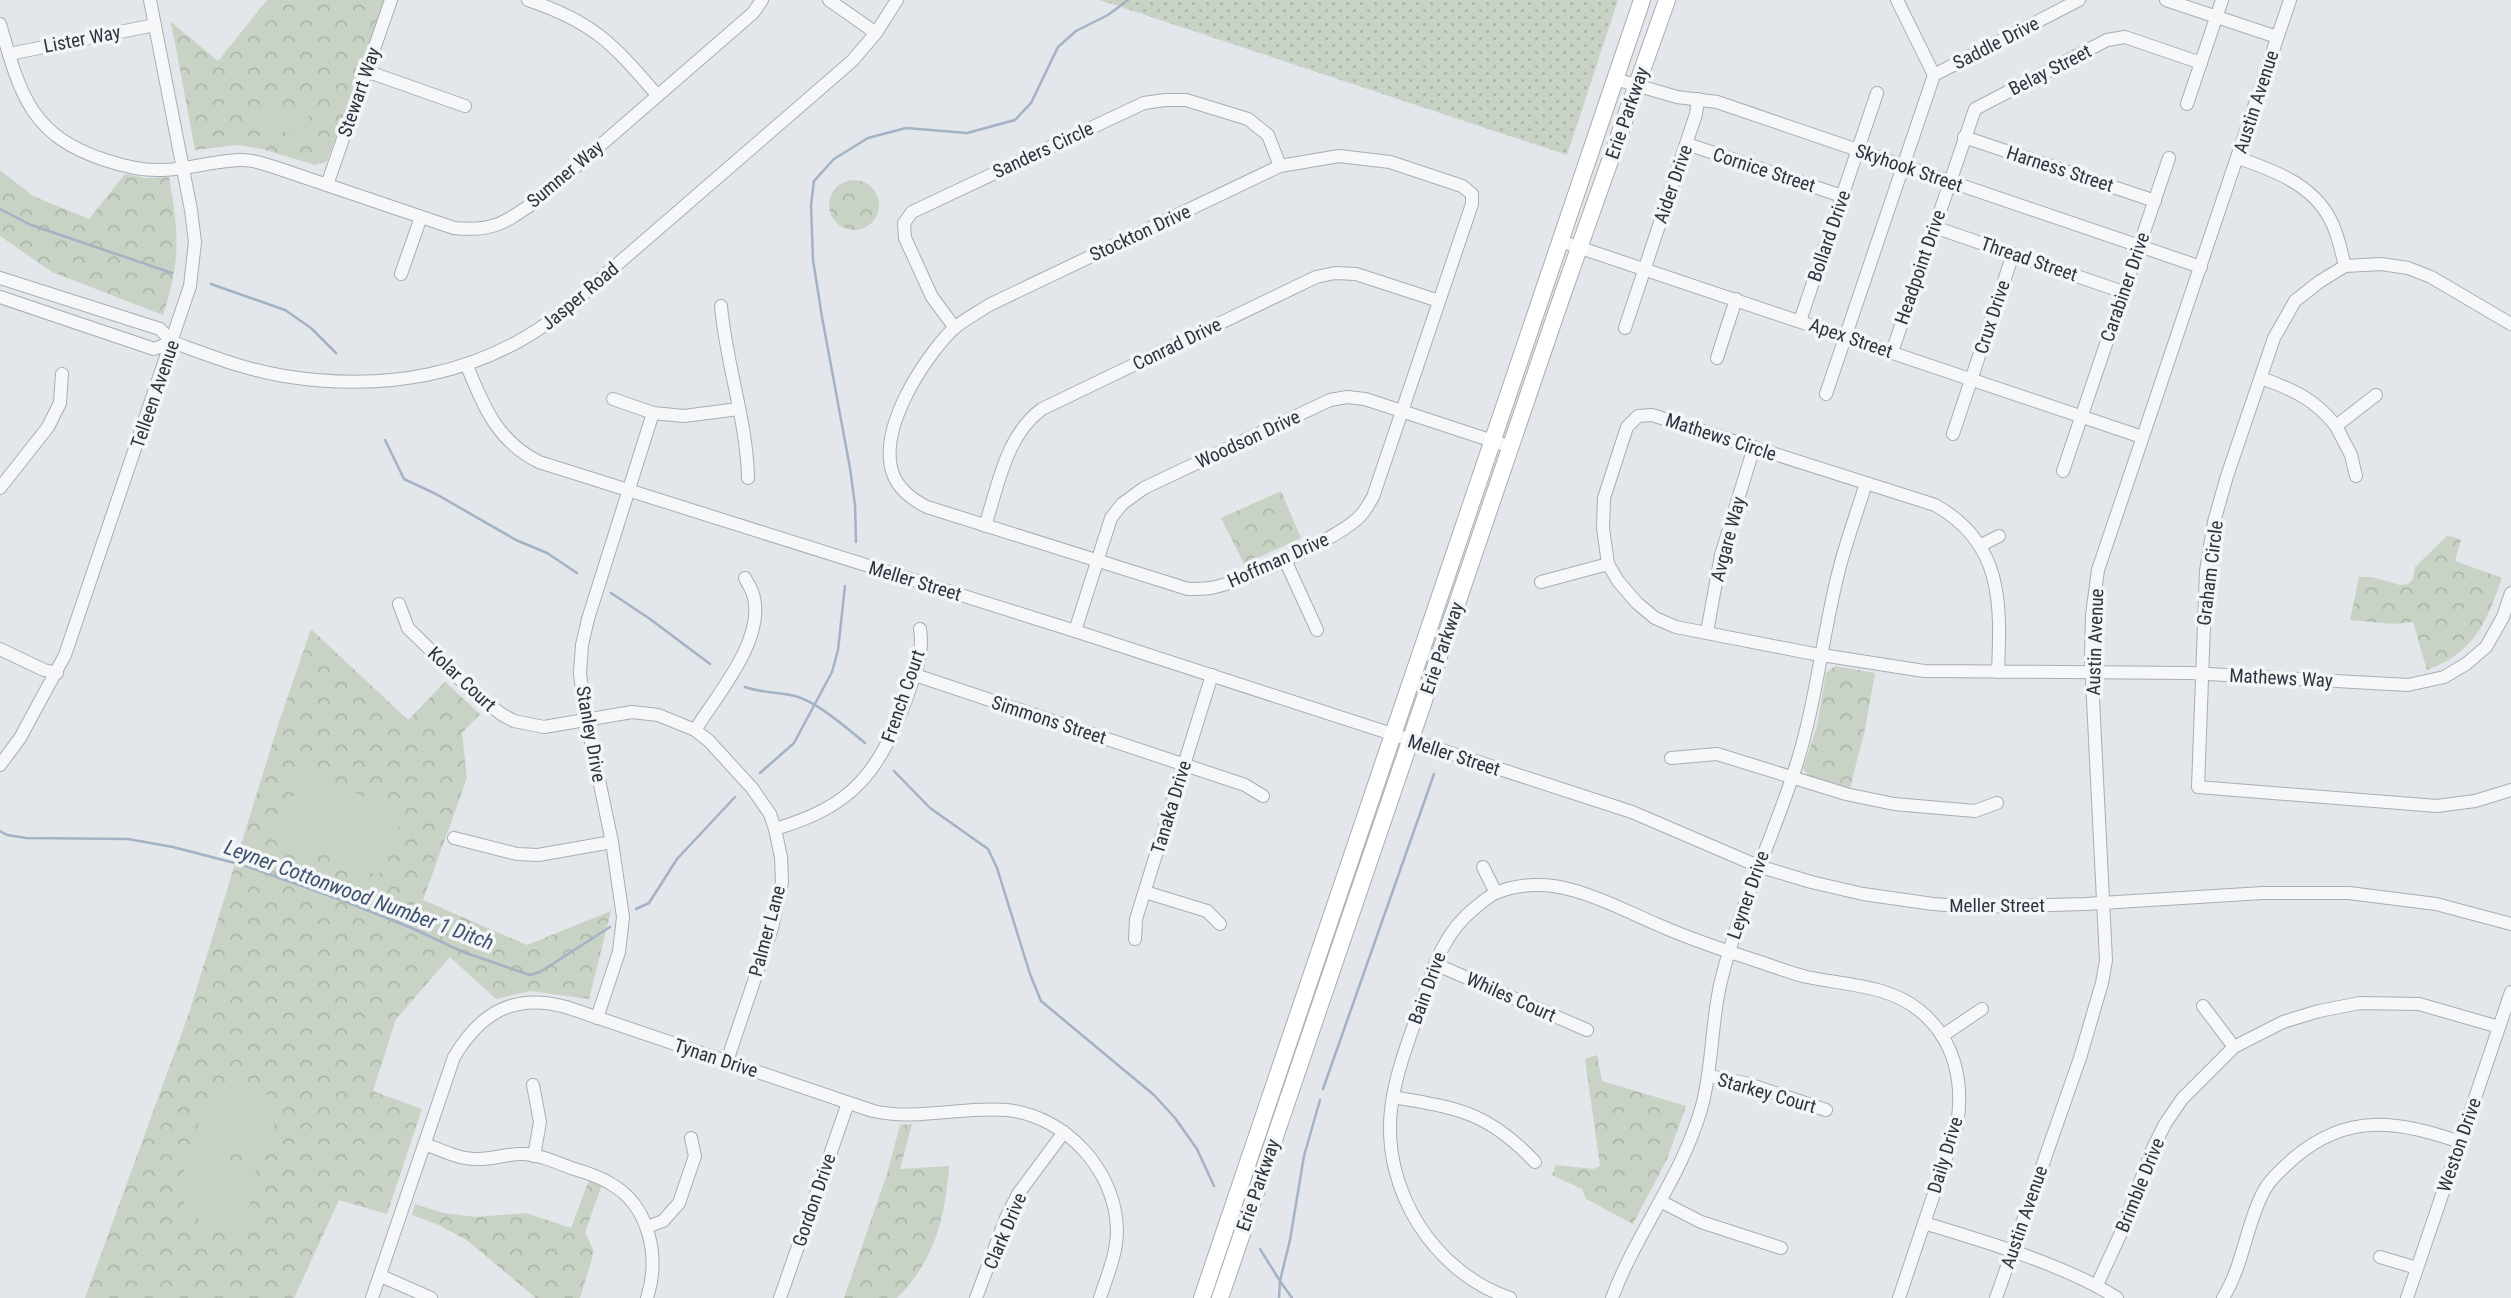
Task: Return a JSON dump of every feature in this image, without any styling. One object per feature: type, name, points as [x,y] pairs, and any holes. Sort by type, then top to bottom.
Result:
[{"type":"main road","name":"Erie Parkway","points":[[1202,1298],[1642,0]]},
{"type":"main road","name":"Erie Parkway","points":[[1220,1298],[1579,247],[1667,0]]},
{"type":"street","name":"Telleen Avenue","points":[[0,765],[20,738],[57,673],[69,645],[190,286],[195,242],[191,210],[150,0]]},
{"type":"street","name":"Stewart Way","points":[[327,185],[391,0]]},
{"type":"street","points":[[528,0],[569,15],[603,37],[657,95]]},
{"type":"street","name":"Sumner Way","points":[[0,24],[19,86],[36,117],[59,139],[83,153],[136,168],[161,170],[245,160],[454,228],[477,231],[504,223],[535,202],[753,13],[762,0]]},
{"type":"street","points":[[829,0],[876,33]]},
{"type":"street","name":"Jasper Road","points":[[172,342],[283,376],[336,382],[380,381],[467,366],[514,346],[561,313],[852,61],[876,33],[897,0]]},
{"type":"street","points":[[1896,0],[1934,75]]},
{"type":"street","name":"Saddle Drive","points":[[1826,394],[1934,75],[2079,0]]},
{"type":"street","points":[[2166,0],[2277,37]]},
{"type":"street","points":[[2187,104],[2222,0]]},
{"type":"street","name":"Austin Avenue","points":[[1996,1298],[2080,1058],[2106,960],[2091,672],[2092,615],[2098,570],[2290,0]]},
{"type":"street","name":"Lister Way","points":[[9,54],[155,25]]},
{"type":"street","name":"Belay Street","points":[[1949,182],[1975,108],[2107,40],[2125,37],[2201,63]]},
{"type":"street","points":[[366,71],[465,106]]},
{"type":"street","name":"Skyhook Street","points":[[1615,79],[1676,97],[1717,102],[2201,267]]},
{"type":"street","name":"Bollard Drive","points":[[1800,321],[1877,93]]},
{"type":"street","name":"Aider Drive","points":[[1625,328],[1687,144],[1698,99]]},
{"type":"street","name":"Sanders Circle","points":[[955,328],[932,297],[905,238],[904,223],[912,212],[1132,108],[1164,100],[1200,104],[1248,119],[1268,135],[1280,166]]},
{"type":"street","name":"Harness Street","points":[[1965,137],[2155,201]]},
{"type":"street","name":"Cornice Street","points":[[1687,144],[1842,196]]},
{"type":"street","name":"Stockton Drive","points":[[890,456],[894,428],[913,381],[933,352],[955,328],[989,305],[1280,166],[1354,156],[1401,165],[1462,186],[1472,194]]},
{"type":"street","points":[[2238,158],[2286,176],[2312,196],[2330,219],[2345,266]]},
{"type":"street","name":"Carabiner Drive","points":[[2063,471],[2169,159]]},
{"type":"street","name":"Headpoint Drive","points":[[1892,352],[1949,182]]},
{"type":"street","name":"Hoffman Drive","points":[[890,456],[893,473],[900,487],[927,507],[1188,589],[1209,589],[1230,583],[1285,560],[1344,530],[1361,515],[1373,497],[1472,204],[1472,194]]},
{"type":"street","points":[[401,274],[421,217]]},
{"type":"street","name":"Thread Street","points":[[1934,227],[2123,292]]},
{"type":"street","name":"Apex Street","points":[[1560,241],[2142,437]]},
{"type":"street","name":"Crux Drive","points":[[1953,434],[2013,254]]},
{"type":"street","name":"Graham Circle","points":[[2511,324],[2431,277],[2408,268],[2381,264],[2345,266],[2295,301],[2274,338],[2214,522],[2206,571],[2199,786],[2437,806],[2475,801],[2511,790]]},
{"type":"street","name":"Conrad Drive","points":[[985,526],[1012,444],[1023,426],[1042,409],[1316,277],[1335,273],[1356,274],[1439,301]]},
{"type":"street","points":[[0,278],[160,329],[172,342],[154,349],[0,297]]},
{"type":"street","points":[[1717,358],[1736,299]]},
{"type":"street","points":[[720,306],[747,455],[748,478]]},
{"type":"street","name":"Meller Street","points":[[467,366],[485,410],[507,441],[522,453],[558,469],[1075,631],[1632,811],[1758,866],[1811,882],[1863,894],[1975,907],[2104,903],[2263,893],[2349,893],[2436,904],[2511,924]]},
{"type":"street","points":[[0,488],[48,427],[60,403],[62,374]]},
{"type":"street","points":[[2261,378],[2294,390],[2311,400],[2336,426],[2351,455],[2356,476]]},
{"type":"street","points":[[2336,426],[2376,395]]},
{"type":"street","name":"Woodson Drive","points":[[1075,631],[1111,518],[1122,504],[1144,488],[1330,400],[1347,397],[1365,399],[1511,446]]},
{"type":"street","points":[[613,399],[653,413],[684,416],[738,409]]},
{"type":"street","name":"Stanley Drive","points":[[597,1018],[620,951],[622,901],[587,720],[580,673],[582,645],[653,413]]},
{"type":"street","name":"Mathews Circle","points":[[1998,673],[1998,595],[1989,559],[1981,545],[1951,514],[1935,505],[1652,415],[1638,416],[1627,427],[1604,498],[1603,528],[1608,564],[1618,581],[1637,603],[1655,618],[1676,627],[1924,671],[1998,673],[2091,672]]},
{"type":"street","name":"Avgare Way","points":[[1707,632],[1721,555],[1754,447]]},
{"type":"street","name":"Leyner Drive","points":[[1612,1298],[1639,1240],[1662,1202],[1688,1148],[1702,1106],[1709,1076],[1720,984],[1758,866],[1792,777],[1811,714],[1838,573],[1866,483]]},
{"type":"street","points":[[1981,545],[1999,536]]},
{"type":"street","points":[[1285,560],[1317,630]]},
{"type":"street","points":[[1541,582],[1608,564]]},
{"type":"street","points":[[695,730],[743,655],[751,637],[755,619],[754,597],[745,578]]},
{"type":"street","name":"Mathews Way","points":[[2091,672],[2201,673],[2408,685],[2444,677],[2466,664],[2486,647],[2503,617],[2511,593]]},
{"type":"street","name":"Kolar Court","points":[[399,604],[408,628],[472,691],[500,714],[514,721],[544,727],[587,720]]},
{"type":"street","name":"French Court","points":[[775,829],[804,820],[829,808],[853,790],[869,773],[888,745],[915,675],[923,647],[920,629]]},
{"type":"street","points":[[0,649],[44,670],[57,673]]},
{"type":"street","name":"Simmons Street","points":[[915,675],[1245,785],[1263,796]]},
{"type":"street","name":"Tanaka Drive","points":[[1135,939],[1136,919],[1212,675]]},
{"type":"street","name":"Palmer Lane","points":[[587,720],[632,712],[658,715],[695,730],[709,741],[752,788],[769,814],[781,857],[779,904],[727,1061]]},
{"type":"street","points":[[1671,758],[1717,754],[1846,794],[1906,805],[1975,811],[1997,803]]},
{"type":"street","points":[[454,838],[528,855],[612,842]]},
{"type":"street","points":[[1483,867],[1496,893]]},
{"type":"street","name":"Bain Drive","points":[[1510,1298],[1472,1280],[1444,1258],[1419,1226],[1405,1199],[1391,1159],[1390,1132],[1398,1072],[1435,964],[1454,928],[1467,914],[1496,893],[1522,886],[1548,885],[1572,889],[1665,928],[1729,951]]},
{"type":"street","points":[[1145,892],[1208,911],[1220,924]]},
{"type":"street","name":"Daily Drive","points":[[1729,951],[1805,976],[1896,996],[1930,1020],[1953,1056],[1960,1081],[1961,1103],[1957,1125],[1899,1298]]},
{"type":"street","name":"Whiles Court","points":[[1435,964],[1587,1030]]},
{"type":"street","name":"Weston Drive","points":[[2407,1298],[2511,992]]},
{"type":"street","name":"Tynan Drive","points":[[372,1298],[454,1057],[478,1024],[496,1011],[516,1004],[537,1002],[566,1007],[848,1103],[888,1114],[1006,1110],[1044,1119],[1079,1145],[1097,1165],[1114,1206],[1117,1229],[1115,1250],[1100,1298]]},
{"type":"street","name":"Brimble Drive","points":[[2097,1285],[2165,1125],[2182,1099],[2234,1047],[2283,1022],[2360,1003],[2419,1004],[2499,1027]]},
{"type":"street","points":[[2203,1006],[2234,1047]]},
{"type":"street","points":[[1942,1036],[1982,1009]]},
{"type":"street","name":"Starkey Court","points":[[1709,1076],[1745,1083],[1826,1110]]},
{"type":"street","points":[[533,1085],[540,1122],[534,1156]]},
{"type":"street","points":[[1393,1097],[1447,1106],[1476,1115],[1518,1144],[1535,1162]]},
{"type":"street","name":"Gordon Drive","points":[[780,1298],[848,1103]]},
{"type":"street","points":[[2222,1298],[2234,1277],[2266,1188],[2282,1169],[2311,1144],[2338,1131],[2391,1124],[2418,1128],[2460,1142]]},
{"type":"street","name":"Clark Drive","points":[[976,1298],[1006,1218],[1018,1194],[1064,1132]]},
{"type":"street","points":[[647,1227],[663,1221],[679,1203],[695,1156],[691,1138]]},
{"type":"street","points":[[425,1144],[456,1156],[475,1159],[512,1155],[534,1156],[613,1184],[625,1194],[647,1227],[653,1260],[647,1298]]},
{"type":"street","points":[[1662,1202],[1701,1222],[1781,1248]]},
{"type":"street","points":[[1924,1223],[2097,1285],[2116,1298]]},
{"type":"street","points":[[2380,1257],[2417,1268]]},
{"type":"street","points":[[381,1276],[431,1298]]},
{"type":"green space","points":[[267,0],[386,0],[327,161],[315,165],[262,149],[237,145],[195,150],[171,22],[218,61]]},
{"type":"green space","points":[[1100,0],[1618,0],[1567,155]]},
{"type":"green space","points":[[271,101],[310,114],[302,138],[263,125]]},
{"type":"green space","points":[[0,170],[33,196],[89,219],[125,174],[146,178],[169,177],[175,214],[176,246],[173,278],[163,315],[52,272],[0,236]]},
{"type":"green space","points":[[854,180],[872,187],[879,205],[872,223],[854,230],[836,223],[829,205],[836,187]]},
{"type":"green space","points":[[1281,491],[1301,538],[1244,564],[1221,518]]},
{"type":"green space","points":[[2448,535],[2461,540],[2455,561],[2502,578],[2477,634],[2457,654],[2427,670],[2413,622],[2393,624],[2350,620],[2359,577],[2371,577],[2400,585],[2408,584],[2413,579],[2415,567]]},
{"type":"green space","points":[[311,629],[408,720],[445,682],[480,714],[462,733],[467,778],[423,900],[527,945],[611,911],[589,999],[530,991],[496,999],[450,957],[396,1019],[373,1091],[422,1109],[387,1214],[339,1200],[294,1298],[85,1298],[188,1016],[278,725]]},
{"type":"green space","points":[[1835,666],[1875,673],[1865,729],[1850,788],[1809,776],[1803,769],[1817,726],[1826,673]]},
{"type":"green space","points":[[302,773],[405,812],[379,876],[278,837]]},
{"type":"green space","points":[[1597,1055],[1602,1081],[1686,1106],[1667,1159],[1633,1224],[1586,1199],[1582,1189],[1552,1175],[1556,1165],[1593,1169],[1600,1166],[1585,1059]]},
{"type":"green space","points":[[235,1087],[263,1090],[279,1109],[265,1156],[258,1160],[194,1139],[206,1107],[217,1096]]},
{"type":"green space","points":[[912,1124],[900,1169],[949,1166],[945,1203],[936,1237],[921,1269],[897,1298],[844,1298],[887,1174],[900,1125]]},
{"type":"green space","points":[[191,1150],[255,1170],[258,1177],[244,1224],[219,1230],[197,1219],[188,1209],[182,1185]]},
{"type":"green space","points":[[589,1180],[602,1185],[585,1232],[594,1252],[580,1298],[536,1298],[468,1241],[439,1225],[412,1215],[415,1204],[443,1213],[476,1217],[526,1213],[571,1228]]},
{"type":"waterway","name":"Leyner Cottonwood Number 1 Ditch","points":[[856,542],[850,468],[813,260],[811,205],[814,181],[834,159],[868,138],[906,128],[967,133],[1015,120],[1031,103],[1058,47],[1076,31],[1108,15],[1128,0]]},
{"type":"waterway","points":[[0,209],[31,225],[172,273]]},
{"type":"waterway","points":[[211,284],[285,310],[311,328],[336,353]]},
{"type":"waterway","points":[[385,440],[404,479],[436,494],[516,540],[547,553],[577,573]]},
{"type":"waterway","name":"Leyner Cottonwood Number 1 Ditch","points":[[760,773],[794,743],[832,672],[838,650],[845,586]]},
{"type":"waterway","points":[[611,593],[710,664]]},
{"type":"waterway","points":[[745,687],[795,696],[812,703],[865,743]]},
{"type":"waterway","points":[[894,771],[930,808],[988,849],[997,868],[1041,1001],[1154,1095],[1175,1118],[1197,1149],[1214,1186]]},
{"type":"waterway","points":[[1323,1089],[1434,774]]},
{"type":"waterway","name":"Leyner Cottonwood Number 1 Ditch","points":[[636,909],[649,903],[677,859],[735,797]]},
{"type":"waterway","name":"Leyner Cottonwood Number 1 Ditch","points":[[0,831],[26,838],[128,839],[173,847],[246,866],[344,901],[463,952],[530,975],[540,972],[610,927]]},
{"type":"waterway","points":[[1292,1298],[1280,1281],[1304,1156],[1320,1100]]},
{"type":"waterway","points":[[1260,1249],[1280,1281],[1279,1298]]}]
